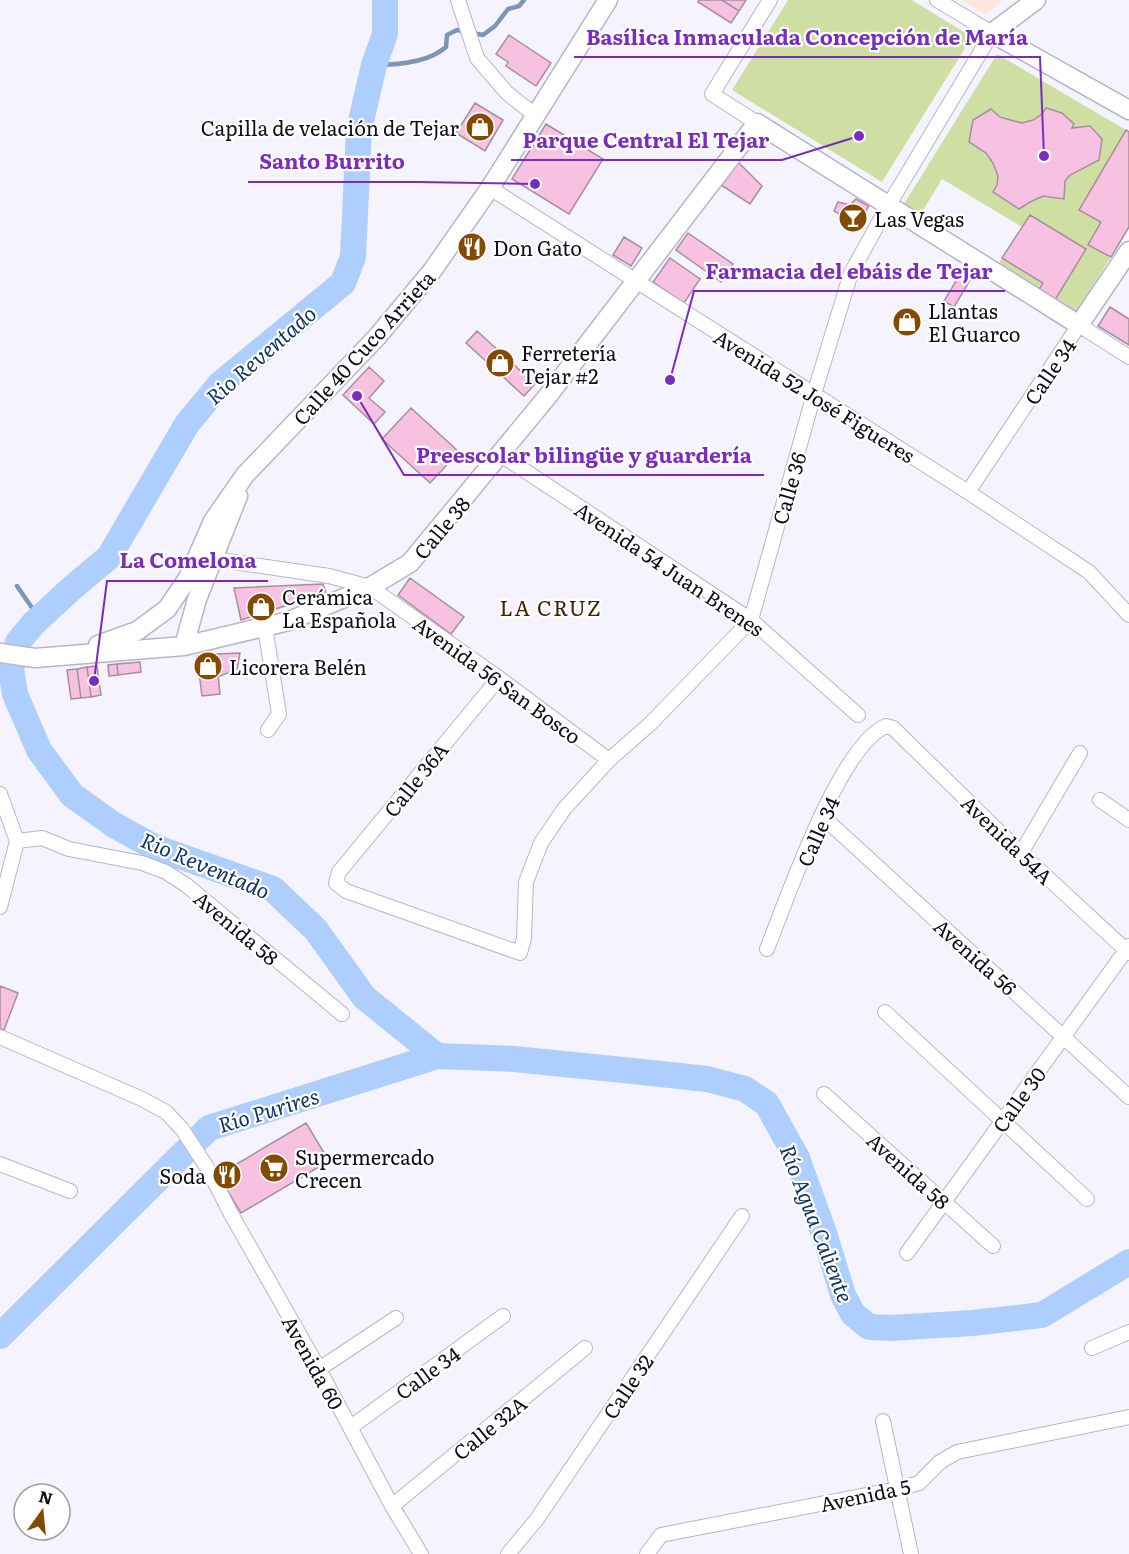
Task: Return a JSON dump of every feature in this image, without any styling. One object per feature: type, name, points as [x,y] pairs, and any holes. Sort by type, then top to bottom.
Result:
[{"type":"main road","name":"Calle 40 Cuco Arrieta","points":[[245,475],[377,337],[432,271],[490,188],[608,0]]},
{"type":"main road","name":"Calle 36","points":[[992,33],[1036,0]]},
{"type":"main road","points":[[992,33],[1129,110]]},
{"type":"main road","points":[[757,123],[1079,325]]},
{"type":"main road","name":"Calle 38","points":[[32,658],[184,646],[289,621],[370,587],[410,563],[501,454],[757,123]]},
{"type":"main road","name":"Calle 34","points":[[1079,325],[1129,251]]},
{"type":"main road","points":[[184,646],[190,620],[245,475]]},
{"type":"main road","points":[[0,653],[32,658],[86,649],[117,640],[156,619],[167,609],[188,578],[213,520],[245,475]]},
{"type":"street","points":[[458,0],[477,58],[507,93],[535,115]]},
{"type":"street","points":[[757,123],[712,94],[771,0]]},
{"type":"street","points":[[937,0],[992,33]]},
{"type":"street","name":"Calle 36","points":[[520,953],[524,938],[526,882],[541,843],[564,809],[609,760],[650,724],[751,620],[850,273],[992,33]]},
{"type":"street","name":"Avenida 52 José Figueres","points":[[490,188],[968,492],[1096,577],[1129,615]]},
{"type":"street","points":[[1079,325],[1129,357]]},
{"type":"street","name":"Calle 34","points":[[968,492],[1079,325]]},
{"type":"street","name":"Avenida 54 Juan Brenes","points":[[501,454],[751,620],[858,716]]},
{"type":"street","name":"Avenida 56 San Bosco","points":[[213,559],[329,576],[370,587],[499,678],[609,760]]},
{"type":"street","points":[[265,627],[279,714],[268,730]]},
{"type":"street","name":"Calle 36A","points":[[499,678],[339,872],[336,883],[346,891],[520,953]]},
{"type":"street","name":"Calle 34","points":[[767,949],[842,773],[861,748],[886,726]]},
{"type":"street","name":"Avenida 54A","points":[[886,726],[893,728],[1021,853],[1128,949]]},
{"type":"street","points":[[1021,853],[1080,753]]},
{"type":"street","points":[[0,795],[18,841],[0,907]]},
{"type":"street","points":[[1100,800],[1129,820]]},
{"type":"street","name":"Avenida 56","points":[[822,816],[1129,1097]]},
{"type":"street","name":"Avenida 58","points":[[18,841],[42,838],[69,849],[142,863],[166,872],[186,885],[342,1014]]},
{"type":"street","name":"Calle 30","points":[[907,1253],[1128,949]]},
{"type":"street","points":[[885,1012],[1087,1199]]},
{"type":"street","name":"Avenida 60","points":[[0,1037],[142,1099],[166,1112],[182,1129],[208,1169],[392,1506],[421,1554]]},
{"type":"street","name":"Avenida 58","points":[[824,1094],[993,1246]]},
{"type":"street","points":[[0,1164],[70,1191]]},
{"type":"street","name":"Calle 32","points":[[508,1554],[537,1519],[742,1216]]},
{"type":"street","name":"Calle 34","points":[[351,1428],[503,1316]]},
{"type":"street","points":[[319,1370],[396,1318]]},
{"type":"street","points":[[1092,1348],[1129,1332]]},
{"type":"street","name":"Calle 32A","points":[[392,1506],[585,1348]]},
{"type":"street","name":"Avenida 5","points":[[647,1554],[661,1535],[897,1489],[919,1483],[940,1462],[957,1452],[1129,1417]]},
{"type":"street","points":[[883,1421],[911,1554]]},
{"type":"shaded area","points":[[962,0],[1003,0],[985,14]]},
{"type":"green space","points":[[788,0],[912,0],[972,37],[882,182],[732,90]]},
{"type":"green space","points":[[997,54],[1126,130],[1079,210],[1101,222],[1088,245],[1111,257],[1075,314],[1055,300],[1086,249],[1030,215],[1022,227],[942,179],[919,217],[902,207]],"holes":[[[1046,108],[1062,113],[1074,124],[1072,128],[1091,126],[1102,139],[1065,181],[1064,199],[1043,196],[1019,209],[993,192],[997,176],[993,162],[969,142],[973,120],[991,109],[1004,118],[1019,122],[1034,119]]]},
{"type":"green space","points":[[1002,258],[1043,283],[1038,291],[998,264]]},
{"type":"building","points":[[699,0],[722,0],[739,11],[731,23],[698,2]]},
{"type":"building","points":[[722,0],[746,0],[739,11]]},
{"type":"building","points":[[509,35],[551,63],[536,86],[506,66],[508,62],[496,54]]},
{"type":"building","name":"Capilla de velación de Tejar","points":[[475,103],[503,120],[485,151],[456,133]]},
{"type":"building","points":[[1046,108],[1062,113],[1074,124],[1072,128],[1090,126],[1102,139],[1099,160],[1070,175],[1065,181],[1064,199],[1043,196],[1019,209],[993,192],[998,176],[993,163],[986,153],[969,142],[973,120],[991,109],[1000,117],[1022,123],[1033,120]]},
{"type":"building","points":[[546,124],[603,159],[569,214],[512,179]]},
{"type":"building","points":[[1126,130],[1129,132],[1129,227],[1111,257],[1088,245],[1101,222],[1079,210]]},
{"type":"building","points":[[738,162],[762,186],[750,204],[721,185]]},
{"type":"building","name":"Las Vegas","points":[[856,199],[869,206],[857,224],[834,211],[838,202],[850,205]]},
{"type":"building","points":[[1030,215],[1086,249],[1055,300],[1038,291],[1043,283],[1002,258]]},
{"type":"building","points":[[688,233],[733,264],[721,282],[676,250]]},
{"type":"building","points":[[624,237],[642,248],[631,266],[613,255]]},
{"type":"building","points":[[670,258],[700,279],[684,303],[653,282]]},
{"type":"building","points":[[962,271],[972,277],[954,307],[944,301]]},
{"type":"building","points":[[1110,307],[1129,319],[1129,345],[1098,326]]},
{"type":"building","name":"Ferretería Tejar #2","points":[[477,331],[535,384],[524,396],[466,343]]},
{"type":"building","points":[[369,367],[384,381],[369,398],[385,412],[374,424],[343,395]]},
{"type":"building","points":[[411,408],[459,452],[430,483],[382,439]]},
{"type":"building","points":[[410,578],[464,617],[451,634],[398,595]]},
{"type":"building","name":"Cerámica La Española","points":[[323,584],[326,593],[241,620],[234,588]]},
{"type":"building","points":[[240,653],[237,669],[218,677],[216,654]]},
{"type":"building","name":"Licorera Belén","points":[[216,654],[220,694],[202,696],[197,656]]},
{"type":"building","points":[[140,662],[141,672],[118,675],[117,664]]},
{"type":"building","points":[[117,664],[118,675],[109,676],[108,665]]},
{"type":"building","points":[[97,666],[101,695],[91,697],[87,667]]},
{"type":"building","points":[[87,667],[91,697],[81,698],[77,669]]},
{"type":"building","points":[[77,669],[81,698],[71,699],[67,670]]},
{"type":"building","points":[[0,986],[18,993],[4,1030],[0,1029]]},
{"type":"building","name":"Supermercado Crecen","points":[[306,1123],[329,1161],[241,1213],[218,1175]]},
{"type":"waterway","name":"Rio Reventado","points":[[385,0],[385,34],[374,65],[359,130],[353,257],[343,283],[220,384],[187,424],[109,557],[33,624],[18,642],[11,669],[15,694],[39,750],[72,795],[114,825],[154,847],[273,889],[316,930],[364,997],[437,1056]]},
{"type":"waterway","points":[[374,65],[402,64],[430,57],[446,47],[447,35],[457,30],[483,35],[495,26],[508,9],[519,6],[524,0]]},
{"type":"waterway","points":[[17,586],[39,618]]},
{"type":"waterway","name":"Río Agua Caliente","points":[[0,1336],[209,1128],[437,1056],[514,1059],[633,1071],[707,1079],[745,1089],[767,1104],[797,1158],[843,1295],[853,1314],[869,1327],[890,1328],[973,1323],[1042,1315],[1129,1262]]},
{"type":"place","name":"Capilla de velación de Tejar","points":[[480,127]]},
{"type":"place","name":"Parque Central El Tejar","points":[[859,136]]},
{"type":"place","name":"Basílica Inmaculada Concepción de María","points":[[1044,156]]},
{"type":"place","name":"Santo Burrito","points":[[535,184]]},
{"type":"place","name":"Las Vegas","points":[[853,218]]},
{"type":"place","name":"Don Gato","points":[[472,247]]},
{"type":"place","name":"Llantas El Guarco","points":[[907,322]]},
{"type":"place","name":"Ferretería Tejar #2","points":[[500,363]]},
{"type":"place","name":"Farmacia del ebáis de Tejar","points":[[670,380]]},
{"type":"place","name":"Preescolar bilingüe y guardería","points":[[357,396]]},
{"type":"place","name":"Cerámica La Española","points":[[261,607]]},
{"type":"place","name":"Licorera Belén","points":[[208,666]]},
{"type":"place","name":"La Comelona","points":[[94,681]]},
{"type":"place","name":"Supermercado Crecen","points":[[274,1168]]},
{"type":"place","name":"Soda","points":[[227,1175]]},
{"type":"district","name":"LA CRUZ","points":[[551,606]]},
{"type":"water label","name":"Río Purires","points":[[268,1109]]}]
